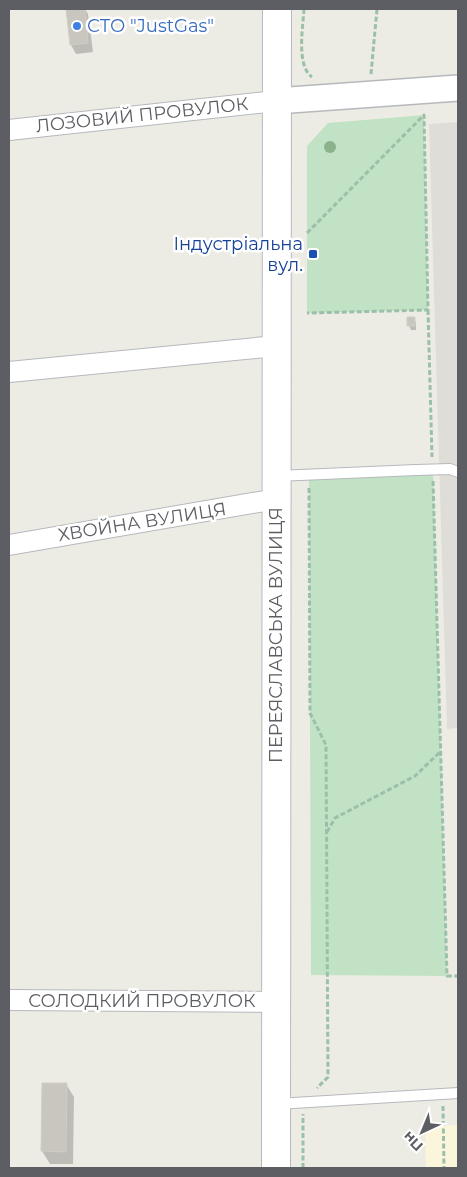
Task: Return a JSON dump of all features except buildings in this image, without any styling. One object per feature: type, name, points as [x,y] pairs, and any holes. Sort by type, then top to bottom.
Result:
[{"type":"main road","name":"ПЕРЕЯСЛАВСЬКА ВУЛИЦЯ","points":[[276,1168],[277,9]]},
{"type":"street","points":[[276,101],[458,88]]},
{"type":"street","name":"ЛОЗОВИЙ ПРОВУЛОК","points":[[9,130],[276,101]]},
{"type":"street","points":[[9,372],[276,346]]},
{"type":"street","name":"ХВОЙНА ВУЛИЦЯ","points":[[9,545],[276,488]]},
{"type":"street","name":"СОЛОДКИЙ ПРОВУЛОК","points":[[9,1000],[276,1002]]},
{"type":"lane","points":[[276,488],[309,475],[450,469],[458,472]]},
{"type":"lane","points":[[276,1104],[458,1093]]},
{"type":"path","points":[[304,9],[302,54],[304,66],[309,76],[318,81]]},
{"type":"path","points":[[370,94],[377,9]]},
{"type":"path","points":[[307,233],[424,116],[448,976],[458,976]]},
{"type":"path","points":[[308,314],[428,310]]},
{"type":"path","points":[[303,1168],[303,1103],[328,1077],[326,745],[310,713],[309,475]]},
{"type":"path","points":[[327,832],[335,818],[416,776],[441,751]]},
{"type":"path","points":[[442,1094],[444,1168]]},
{"type":"shaded area","points":[[458,122],[458,728],[447,729],[429,124]]},
{"type":"shaded area","points":[[457,1125],[458,1168],[426,1168],[425,1127]]},
{"type":"green space","points":[[424,115],[428,310],[307,313],[307,146],[328,123]]},
{"type":"green space","points":[[433,470],[447,976],[311,975],[309,475]]},
{"type":"place","name":"СТО \"JustGas\"","points":[[77,26]]},
{"type":"place","name":"Індустріальна вул.","points":[[313,254]]}]
